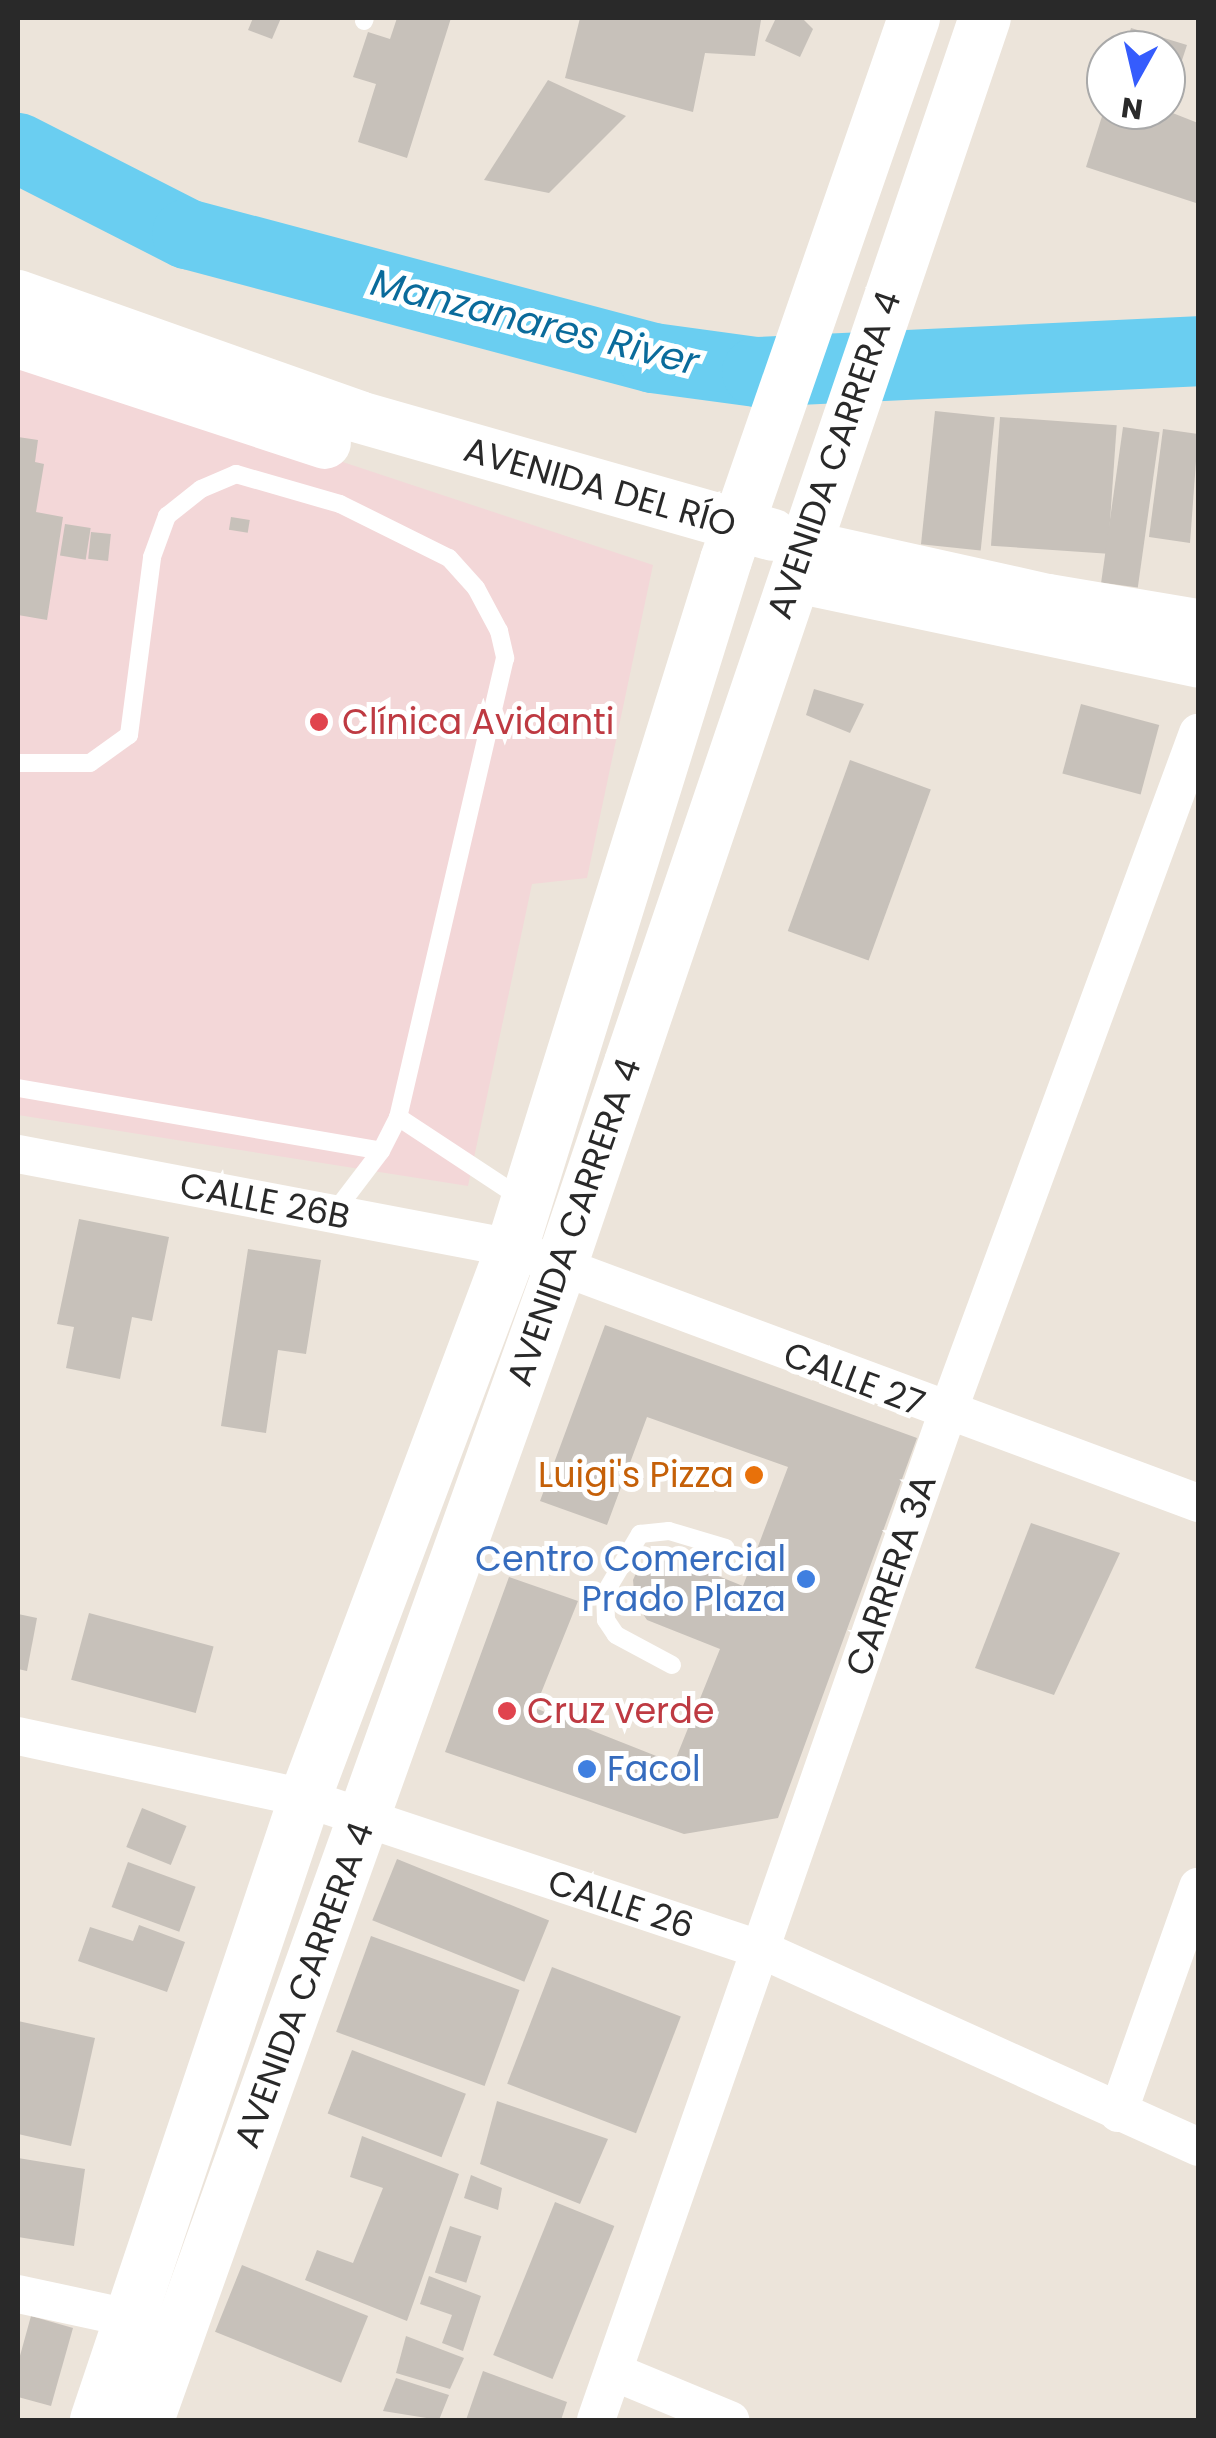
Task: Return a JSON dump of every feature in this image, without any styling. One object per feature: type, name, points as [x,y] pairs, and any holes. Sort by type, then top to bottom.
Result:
[{"type":"main road","points":[[876,18],[893,74]]},
{"type":"main road","name":"AVENIDA CARRERA 4","points":[[148,2420],[156,2324],[305,1798],[519,1225],[732,544],[914,18]]},
{"type":"main road","name":"AVENIDA CARRERA 4","points":[[96,2420],[156,2324],[363,1820],[561,1266],[985,18]]},
{"type":"main road","name":"AVENIDA DEL RÍO","points":[[18,296],[359,418],[732,544]]},
{"type":"main road","name":"AVENIDA DEL RÍO","points":[[18,342],[347,450],[798,560]]},
{"type":"street","name":"AVENIDA DEL RÍO","points":[[798,560],[1198,621]]},
{"type":"street","name":"AVENIDA DEL RÍO","points":[[798,560],[1198,665]]},
{"type":"street","name":"CARRERA 3A","points":[[596,2420],[947,1414],[1198,734]]},
{"type":"street","name":"CALLE 26B","points":[[18,1154],[332,1214],[519,1225]]},
{"type":"street","name":"CALLE 27","points":[[519,1225],[561,1266],[947,1414],[1198,1503]]},
{"type":"street","name":"CALLE 26","points":[[18,1736],[305,1798],[760,1949],[1198,2147]]},
{"type":"street","points":[[1118,2113],[1198,1887]]},
{"type":"street","points":[[18,2294],[156,2324]]},
{"type":"street","points":[[614,2372],[730,2420]]},
{"type":"lane","points":[[18,763],[90,763],[129,736],[152,557],[167,516],[202,489],[236,474],[340,504],[449,558],[476,588],[500,631],[504,658],[398,1117],[381,1151],[332,1214]]},
{"type":"lane","points":[[18,1088],[381,1151]]},
{"type":"lane","points":[[398,1117],[519,1225]]},
{"type":"lane","points":[[672,1665],[616,1635],[606,1620],[605,1592],[640,1534],[669,1532],[726,1548]]},
{"type":"shaded area","name":"Clínica Avidanti","points":[[18,354],[653,565],[587,878],[532,884],[468,1186],[18,1115]]},
{"type":"building","points":[[253,18],[281,18],[272,39],[248,30]]},
{"type":"building","points":[[397,18],[451,18],[407,158],[358,142],[376,84],[353,77],[368,32],[390,39]]},
{"type":"building","points":[[580,18],[761,20],[755,56],[705,53],[693,112],[565,78]]},
{"type":"building","points":[[776,18],[802,18],[813,29],[800,57],[765,41]]},
{"type":"building","points":[[548,80],[626,116],[549,193],[484,180]]},
{"type":"building","points":[[1186,118],[1198,123],[1196,203],[1086,167],[1098,130],[1186,130]]},
{"type":"building","points":[[935,411],[995,417],[981,551],[921,544]]},
{"type":"building","points":[[1000,417],[1117,425],[1108,554],[991,546]]},
{"type":"building","points":[[1123,427],[1160,432],[1138,588],[1101,582]]},
{"type":"building","points":[[1163,429],[1198,434],[1190,543],[1149,537]]},
{"type":"building","points":[[18,437],[38,440],[35,462],[44,464],[36,512],[63,517],[47,620],[18,615]]},
{"type":"building","points":[[231,517],[250,520],[248,533],[229,530]]},
{"type":"building","points":[[65,524],[91,528],[86,560],[60,556]]},
{"type":"building","points":[[91,532],[111,534],[108,561],[88,559]]},
{"type":"building","points":[[814,689],[864,704],[850,733],[806,715]]},
{"type":"building","points":[[1081,704],[1159,725],[1141,795],[1062,774]]},
{"type":"building","points":[[850,760],[931,789],[869,960],[788,931]]},
{"type":"building","points":[[79,1219],[169,1237],[152,1321],[132,1317],[120,1379],[66,1368],[74,1327],[57,1324]]},
{"type":"building","points":[[248,1249],[321,1260],[306,1354],[278,1350],[266,1433],[221,1426]]},
{"type":"building","name":"Centro Comercial Prado Plaza","points":[[605,1325],[917,1438],[778,1818],[684,1834],[445,1752],[509,1577],[578,1601],[535,1708],[674,1763],[720,1649],[647,1620],[635,1602],[633,1580],[640,1564],[676,1559],[743,1586],[788,1467],[647,1417],[607,1525],[540,1501]]},
{"type":"building","points":[[1031,1523],[1120,1553],[1054,1695],[975,1668]]},
{"type":"building","points":[[89,1613],[214,1646],[196,1713],[71,1680]]},
{"type":"building","points":[[18,1614],[37,1618],[27,1671],[18,1669]]},
{"type":"building","points":[[142,1808],[187,1826],[171,1865],[126,1847]]},
{"type":"building","points":[[397,1859],[549,1920],[524,1982],[372,1920]]},
{"type":"building","points":[[128,1862],[196,1887],[179,1932],[112,1907]]},
{"type":"building","points":[[139,1925],[185,1942],[167,1992],[78,1961],[90,1927],[133,1941]]},
{"type":"building","points":[[371,1936],[519,1990],[485,2086],[336,2032]]},
{"type":"building","points":[[552,1967],[681,2016],[636,2133],[507,2084]]},
{"type":"building","points":[[18,2021],[95,2038],[71,2146],[18,2134]]},
{"type":"building","points":[[352,2050],[466,2094],[442,2157],[328,2113]]},
{"type":"building","points":[[497,2101],[608,2139],[580,2204],[480,2164]]},
{"type":"building","points":[[362,2136],[459,2174],[407,2321],[305,2280],[317,2250],[353,2263],[383,2188],[350,2177]]},
{"type":"building","points":[[18,2158],[85,2169],[74,2246],[18,2237]]},
{"type":"building","points":[[471,2175],[502,2188],[498,2210],[464,2198]]},
{"type":"building","points":[[555,2202],[614,2226],[553,2379],[493,2355]]},
{"type":"building","points":[[450,2226],[481,2236],[466,2283],[435,2273]]},
{"type":"building","points":[[242,2265],[368,2316],[341,2383],[215,2332]]},
{"type":"building","points":[[429,2276],[481,2296],[463,2351],[442,2343],[452,2315],[420,2304]]},
{"type":"building","points":[[31,2316],[73,2328],[51,2406],[18,2397],[18,2363]]},
{"type":"building","points":[[406,2336],[464,2358],[450,2389],[396,2373]]},
{"type":"building","points":[[483,2371],[567,2402],[561,2420],[466,2420]]},
{"type":"building","points":[[396,2378],[449,2395],[439,2420],[383,2411]]},
{"type":"waterway","name":"Manzanares River","points":[[18,148],[187,234],[653,358],[757,372],[1198,351]]},
{"type":"place","name":"Clínica Avidanti","points":[[319,722]]},
{"type":"place","name":"Luigi's Pizza","points":[[754,1475]]},
{"type":"place","name":"Centro Comercial Prado Plaza","points":[[806,1579]]},
{"type":"place","name":"Cruz verde","points":[[507,1711]]},
{"type":"place","name":"Facol","points":[[587,1769]]}]
